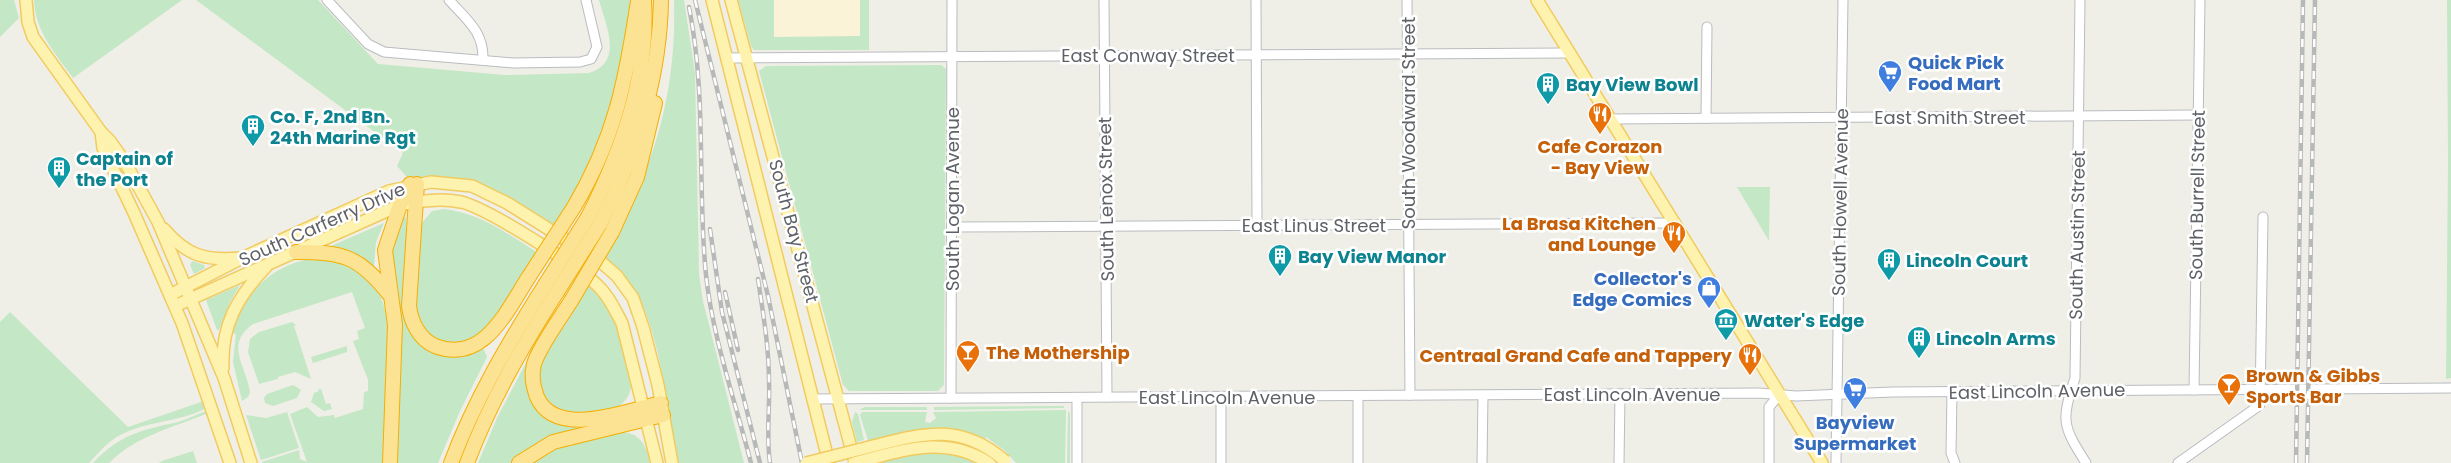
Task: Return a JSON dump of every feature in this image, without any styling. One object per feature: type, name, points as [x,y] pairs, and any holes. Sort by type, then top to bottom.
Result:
[{"type":"highway","points":[[413,184],[416,202],[409,306],[410,318],[416,328],[432,344],[444,349],[459,350],[475,346],[495,329],[574,207],[603,153],[618,108],[638,0]]},
{"type":"highway","points":[[594,220],[623,141],[632,108],[644,30],[644,0]]},
{"type":"highway","points":[[644,413],[580,421],[566,419],[551,413],[539,401],[533,386],[532,376],[535,362],[612,232],[637,177],[649,133],[661,60],[660,0]]},
{"type":"highway","points":[[467,463],[479,432],[551,288],[620,183],[636,140],[651,81],[659,26]]},
{"type":"highway","points":[[390,463],[395,325],[385,250],[400,205],[413,184]]},
{"type":"highway","points":[[296,252],[338,254],[351,259],[376,278],[391,296]]},
{"type":"highway","points":[[450,463],[474,407],[506,346],[551,288]]},
{"type":"highway","points":[[519,463],[552,442],[662,409]]},
{"type":"main road","name":"South Bay Street","points":[[712,0],[829,463]]},
{"type":"main road","name":"South Bay Street","points":[[731,0],[839,399],[854,463]]},
{"type":"main road","points":[[1537,0],[1822,463]]},
{"type":"main road","points":[[24,3],[33,37],[101,132],[126,162],[158,222],[224,378],[251,463]]},
{"type":"main road","points":[[101,132],[103,148],[175,306],[199,368],[230,463]]},
{"type":"main road","name":"South Carferry Drive","points":[[170,295],[242,258],[389,191],[413,184],[451,182],[472,186],[491,194],[593,257],[617,276],[633,298],[644,327],[672,463]]},
{"type":"main road","name":"South Carferry Drive","points":[[175,306],[400,205],[439,200],[462,202],[482,210],[578,270],[599,286],[611,302],[622,323],[657,463]]},
{"type":"main road","points":[[158,222],[173,239],[193,254],[213,258],[242,258]]},
{"type":"main road","points":[[224,378],[223,355],[228,320],[248,286],[270,262]]},
{"type":"main road","points":[[806,463],[930,434],[966,437],[985,445],[1006,462]]},
{"type":"main road","points":[[854,463],[902,451],[938,446],[965,450],[989,463]]},
{"type":"street","points":[[327,0],[374,49],[384,52],[513,63],[580,62],[587,61],[595,56],[598,47],[586,0]]},
{"type":"street","points":[[449,0],[480,35],[483,47],[483,60]]},
{"type":"street","name":"South Logan Avenue","points":[[951,398],[952,0]]},
{"type":"street","name":"South Lenox Street","points":[[1104,0],[1107,397]]},
{"type":"street","points":[[1256,0],[1256,225]]},
{"type":"street","name":"South Woodward Street","points":[[1407,0],[1410,395]]},
{"type":"street","name":"South Howell Avenue","points":[[1836,463],[1843,0]]},
{"type":"street","name":"South Austin Street","points":[[2080,0],[2075,378],[2067,402],[2066,427],[2072,441],[2086,463]]},
{"type":"street","name":"South Burrell Street","points":[[2194,390],[2200,0]]},
{"type":"street","points":[[1706,118],[1707,27]]},
{"type":"street","name":"East Conway Street","points":[[727,58],[1569,53]]},
{"type":"street","name":"East Smith Street","points":[[1612,119],[2198,115]]},
{"type":"street","points":[[2178,463],[2260,405],[2263,217]]},
{"type":"street","name":"East Linus Street","points":[[952,227],[1676,223]]},
{"type":"street","name":"East Lincoln Avenue","points":[[812,399],[1760,393],[1779,395],[2451,388]]},
{"type":"street","points":[[1952,392],[1951,453],[1955,463]]},
{"type":"street","points":[[1619,463],[1620,394]]},
{"type":"street","points":[[1482,463],[1483,395]]},
{"type":"street","points":[[1769,463],[1769,407],[1779,395]]},
{"type":"street","points":[[1358,396],[1358,463]]},
{"type":"street","points":[[1221,397],[1221,463]]},
{"type":"street","points":[[1077,398],[1077,463]]},
{"type":"green space","points":[[0,0],[14,0],[19,18],[0,37]]},
{"type":"green space","points":[[34,0],[182,0],[73,78],[42,32],[35,11]]},
{"type":"green space","points":[[196,0],[318,0],[378,64],[505,75],[589,73],[600,68],[606,61],[610,42],[599,0],[632,0],[626,50],[596,158],[555,226],[503,196],[467,181],[428,177],[407,180],[407,177],[397,166],[403,153]]},
{"type":"green space","points":[[674,0],[684,0],[695,73],[699,274],[703,301],[744,463],[677,463],[663,376],[645,312],[630,283],[604,257],[640,182],[653,151],[659,130],[672,65]]},
{"type":"green space","points":[[738,0],[869,0],[869,50],[754,50],[751,46]]},
{"type":"green space","points":[[2447,0],[2451,0],[2451,378],[2446,379],[2448,162]]},
{"type":"green space","points":[[941,65],[946,69],[944,385],[938,391],[849,391],[843,385],[759,71],[766,66]]},
{"type":"green space","points":[[1737,187],[1770,187],[1769,241]]},
{"type":"green space","points":[[444,209],[470,215],[493,225],[538,253],[506,303],[481,336],[457,346],[432,338],[420,325],[415,307],[421,224],[432,211]]},
{"type":"green space","points":[[406,216],[407,318],[454,356],[483,348],[487,357],[460,411],[438,463],[396,463],[402,325],[392,248],[400,222]]},
{"type":"green space","points":[[384,223],[376,242],[374,266],[350,252],[331,246]]},
{"type":"green space","points":[[322,258],[349,267],[369,280],[376,288],[385,312],[388,327],[384,463],[262,463],[299,450],[300,459],[307,462],[290,414],[307,407],[318,417],[334,415],[335,418],[363,409],[364,392],[368,391],[368,380],[353,341],[359,339],[357,331],[365,328],[352,292],[253,324],[244,332],[238,348],[250,392],[248,397],[242,401],[233,362],[236,334],[232,333],[237,318],[254,291],[276,272],[305,260]]},
{"type":"green space","points":[[192,261],[204,265],[205,268],[194,274],[190,265]]},
{"type":"green space","points":[[587,284],[605,305],[618,330],[623,344],[631,386],[626,400],[614,409],[597,414],[579,415],[562,410],[548,400],[540,384],[541,362]]},
{"type":"green space","points":[[240,285],[230,302],[219,330],[217,330],[206,300]]},
{"type":"green space","points":[[10,312],[128,427],[204,401],[206,408],[183,417],[134,429],[122,434],[108,443],[89,463],[0,463],[0,322]]},
{"type":"green space","points":[[292,322],[296,325],[294,326],[311,379],[295,372],[259,384],[248,352],[250,339],[259,332]]},
{"type":"green space","points":[[347,346],[347,352],[313,363],[311,357]]},
{"type":"green space","points":[[528,359],[530,389],[576,426],[575,431],[554,436],[533,446],[511,463],[478,463],[497,418]]},
{"type":"green space","points":[[293,385],[301,390],[297,398],[273,406],[265,403],[264,398],[267,394]]},
{"type":"green space","points":[[318,389],[321,389],[326,404],[330,403],[332,409],[324,411],[311,402],[314,393],[319,391]]},
{"type":"green space","points":[[1064,406],[1064,408],[934,410],[934,407]]},
{"type":"green space","points":[[865,407],[927,407],[927,410],[859,410]]},
{"type":"green space","points":[[1066,410],[1065,463],[1016,463],[1004,450],[986,437],[975,463],[875,463],[860,415],[862,412],[927,412],[925,422],[930,423],[936,418],[933,412]]},
{"type":"green space","points":[[207,411],[208,413],[131,445],[109,463],[93,463],[122,439]]},
{"type":"green space","points":[[287,412],[299,448],[261,460],[246,415],[266,418]]},
{"type":"green space","points":[[855,412],[858,414],[864,440],[857,442],[852,422]]},
{"type":"green space","points":[[1068,412],[1070,412],[1070,463],[1067,463]]},
{"type":"green space","points":[[619,432],[632,434],[641,440],[651,463],[531,463],[553,450]]},
{"type":"green space","points":[[193,451],[197,463],[159,463],[162,461]]},
{"type":"sand","points":[[774,0],[860,0],[860,36],[774,37]]},
{"type":"railway","points":[[695,0],[768,296],[802,463]]},
{"type":"railway","points":[[2296,463],[2303,0]]},
{"type":"railway","points":[[2307,463],[2315,0]]},
{"type":"railway","points":[[689,7],[695,40],[698,74],[703,242],[709,298],[719,345],[751,463]]},
{"type":"railway","points":[[710,229],[722,312],[760,463]]},
{"type":"railway","points":[[758,279],[768,356],[768,443],[770,463]]},
{"type":"railway","points":[[725,292],[738,350]]},
{"type":"place","name":"Quick Pick Food Mart","points":[[1890,93]]},
{"type":"place","name":"Bay View Bowl","points":[[1548,105]]},
{"type":"place","name":"Cafe Corazon - Bay View","points":[[1600,135]]},
{"type":"place","name":"Co. F, 2nd Bn. 24th Marine Rgt","points":[[253,147]]},
{"type":"place","name":"Captain of the Port","points":[[59,189]]},
{"type":"place","name":"La Brasa Kitchen and Lounge","points":[[1674,254]]},
{"type":"place","name":"Bay View Manor","points":[[1280,277]]},
{"type":"place","name":"Lincoln Court","points":[[1889,281]]},
{"type":"place","name":"Collector's Edge Comics","points":[[1709,309]]},
{"type":"place","name":"Water's Edge","points":[[1726,341]]},
{"type":"place","name":"Lincoln Arms","points":[[1919,359]]},
{"type":"place","name":"The Mothership","points":[[968,373]]},
{"type":"place","name":"Centraal Grand Cafe and Tappery","points":[[1750,376]]},
{"type":"place","name":"Brown & Gibbs Sports Bar","points":[[2229,406]]},
{"type":"place","name":"Bayview Supermarket","points":[[1855,410]]}]
